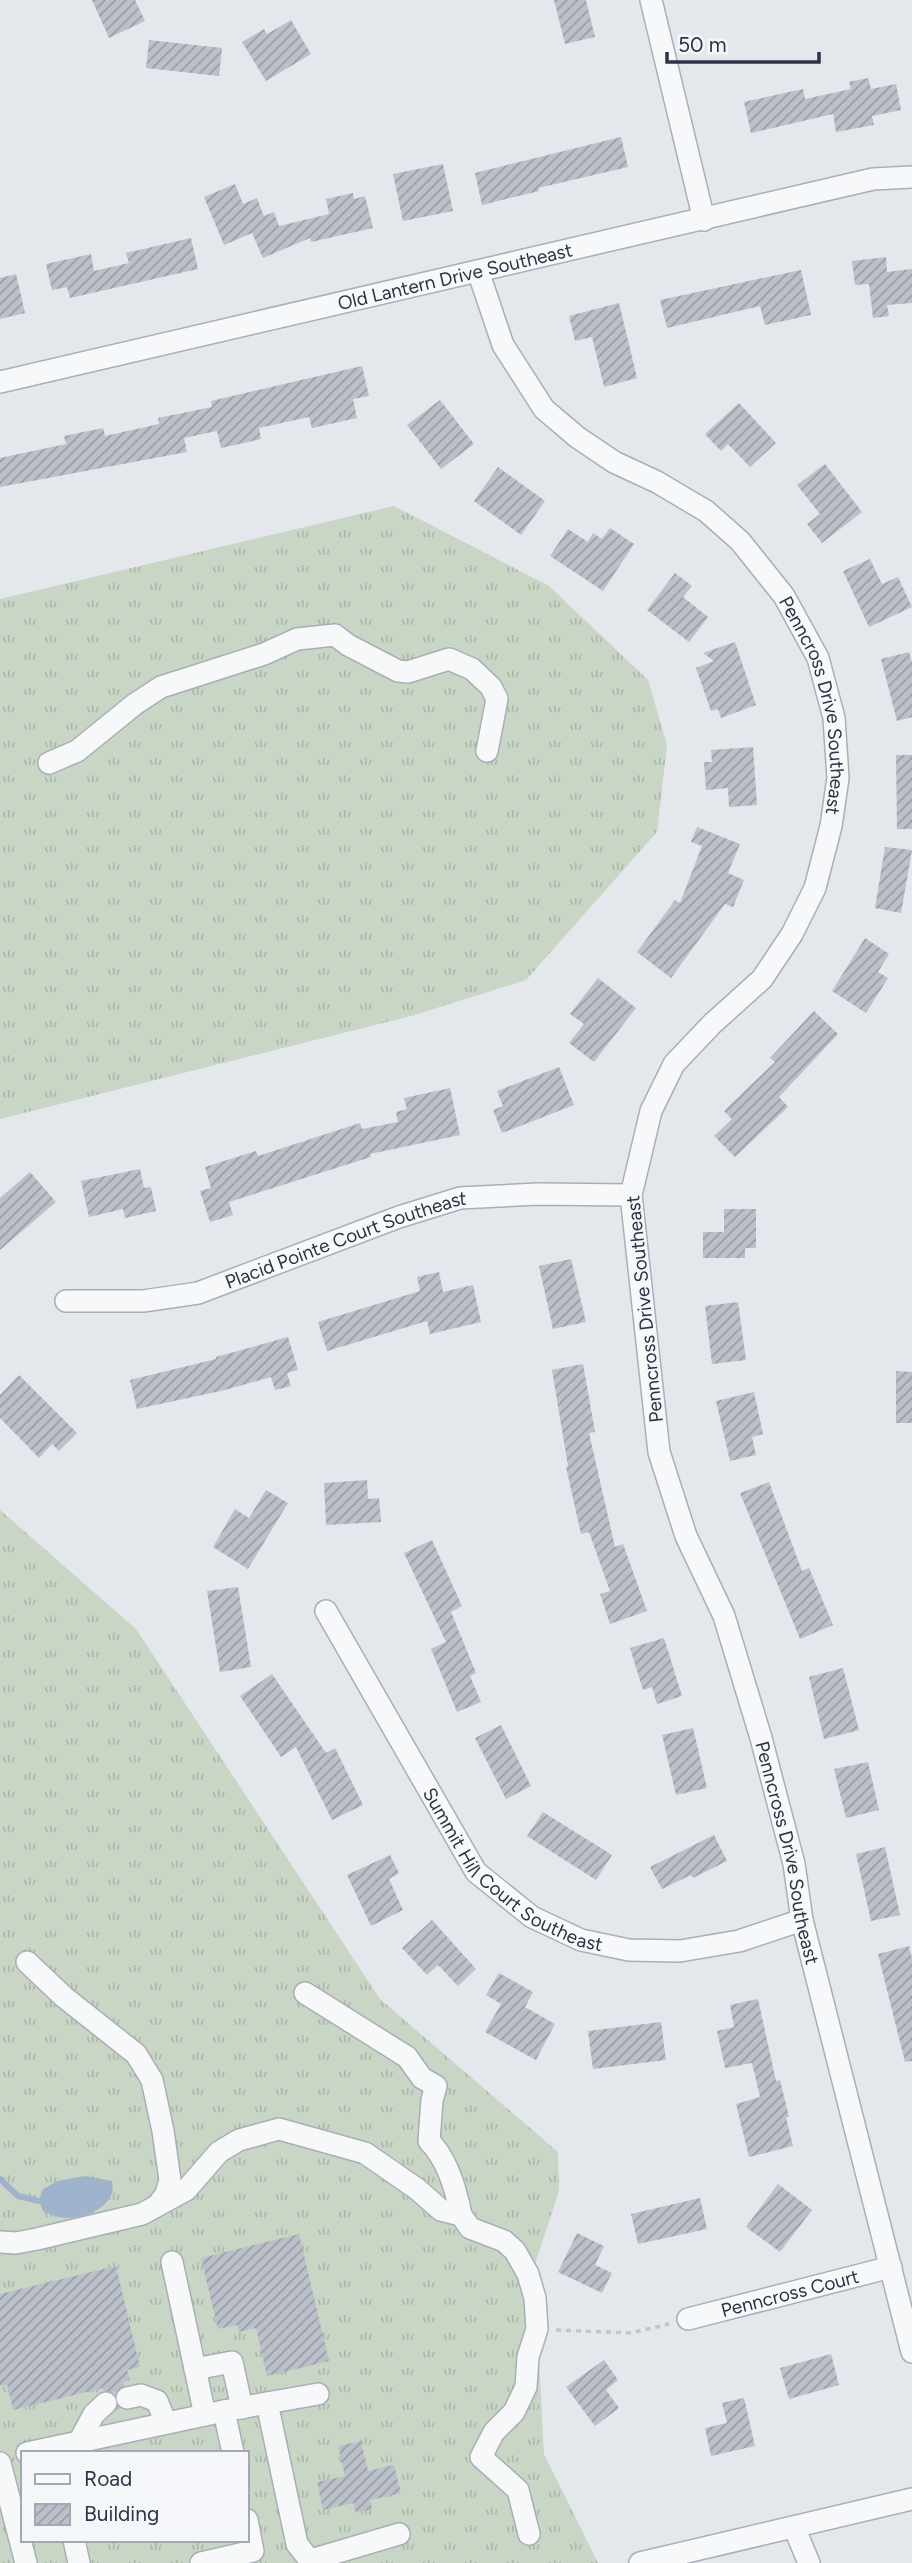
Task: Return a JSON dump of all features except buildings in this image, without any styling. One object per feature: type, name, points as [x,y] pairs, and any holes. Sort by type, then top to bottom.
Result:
[{"type":"street","points":[[651,0],[704,220]]},
{"type":"street","name":"Old Lantern Drive Southeast","points":[[0,382],[873,179],[912,177]]},
{"type":"street","name":"Penncross Drive Southeast","points":[[478,271],[503,345],[544,409],[614,462],[657,482],[706,511],[740,541],[784,596],[818,658],[834,718],[838,778],[831,826],[815,888],[792,934],[762,979],[712,1024],[674,1064],[651,1111],[631,1195],[659,1452],[686,1536],[724,1616],[761,1738],[794,1864],[802,1920],[912,2352]]},
{"type":"street","points":[[49,763],[77,751],[135,704],[161,687],[264,654],[298,639],[335,635],[348,645],[398,671],[408,672],[449,659],[472,668],[491,687],[497,699],[491,723],[492,736],[486,751]]},
{"type":"street","name":"Placid Pointe Court Southeast","points":[[66,1301],[143,1301],[198,1293],[399,1217],[460,1198],[538,1194],[631,1195]]},
{"type":"street","name":"Summit Hill Court Southeast","points":[[326,1611],[476,1872],[532,1917],[580,1940],[642,1951],[680,1951],[739,1941],[802,1920]]},
{"type":"street","points":[[27,1962],[64,1997],[135,2054],[152,2080],[170,2180],[166,2194],[158,2205]]},
{"type":"street","points":[[305,1993],[407,2057],[422,2078],[436,2086],[432,2100],[429,2140],[444,2159],[461,2215],[470,2228],[504,2241],[521,2260],[535,2298],[537,2329],[528,2357],[526,2388],[514,2412],[494,2432],[481,2457],[518,2490],[529,2534]]},
{"type":"street","points":[[0,2242],[16,2243],[142,2214],[186,2190],[219,2151],[239,2140],[279,2129],[365,2153],[417,2189],[440,2210],[461,2215]]},
{"type":"street","points":[[172,2262],[195,2370],[223,2411],[233,2451]]},
{"type":"street","name":"Penncross Court","points":[[688,2319],[891,2267]]},
{"type":"street","points":[[195,2370],[232,2362],[223,2411]]},
{"type":"street","points":[[53,2450],[80,2440],[318,2394]]},
{"type":"street","points":[[80,2440],[94,2414],[117,2401],[141,2395],[157,2401],[166,2423]]},
{"type":"street","points":[[268,2403],[297,2544],[311,2562],[399,2534]]},
{"type":"street","points":[[21,2454],[0,2461],[26,2563]]},
{"type":"street","points":[[640,2563],[912,2500]]},
{"type":"street","points":[[201,2563],[253,2551],[248,2525]]},
{"type":"street","points":[[794,2527],[809,2563]]},
{"type":"street","points":[[74,2542],[79,2563]]},
{"type":"path","points":[[537,2329],[631,2333],[688,2319]]},
{"type":"green space","points":[[394,506],[549,586],[648,680],[667,745],[657,832],[526,980],[411,1016],[0,1119],[0,599]]},
{"type":"green space","points":[[0,1510],[136,1629],[380,1999],[558,2152],[559,2191],[534,2267],[544,2454],[598,2563],[0,2563]]},
{"type":"water","points":[[85,2176],[112,2181],[113,2190],[104,2205],[86,2215],[67,2218],[43,2211],[39,2201],[42,2190],[57,2181]]},
{"type":"waterway","points":[[0,2179],[18,2196],[39,2201]]}]
